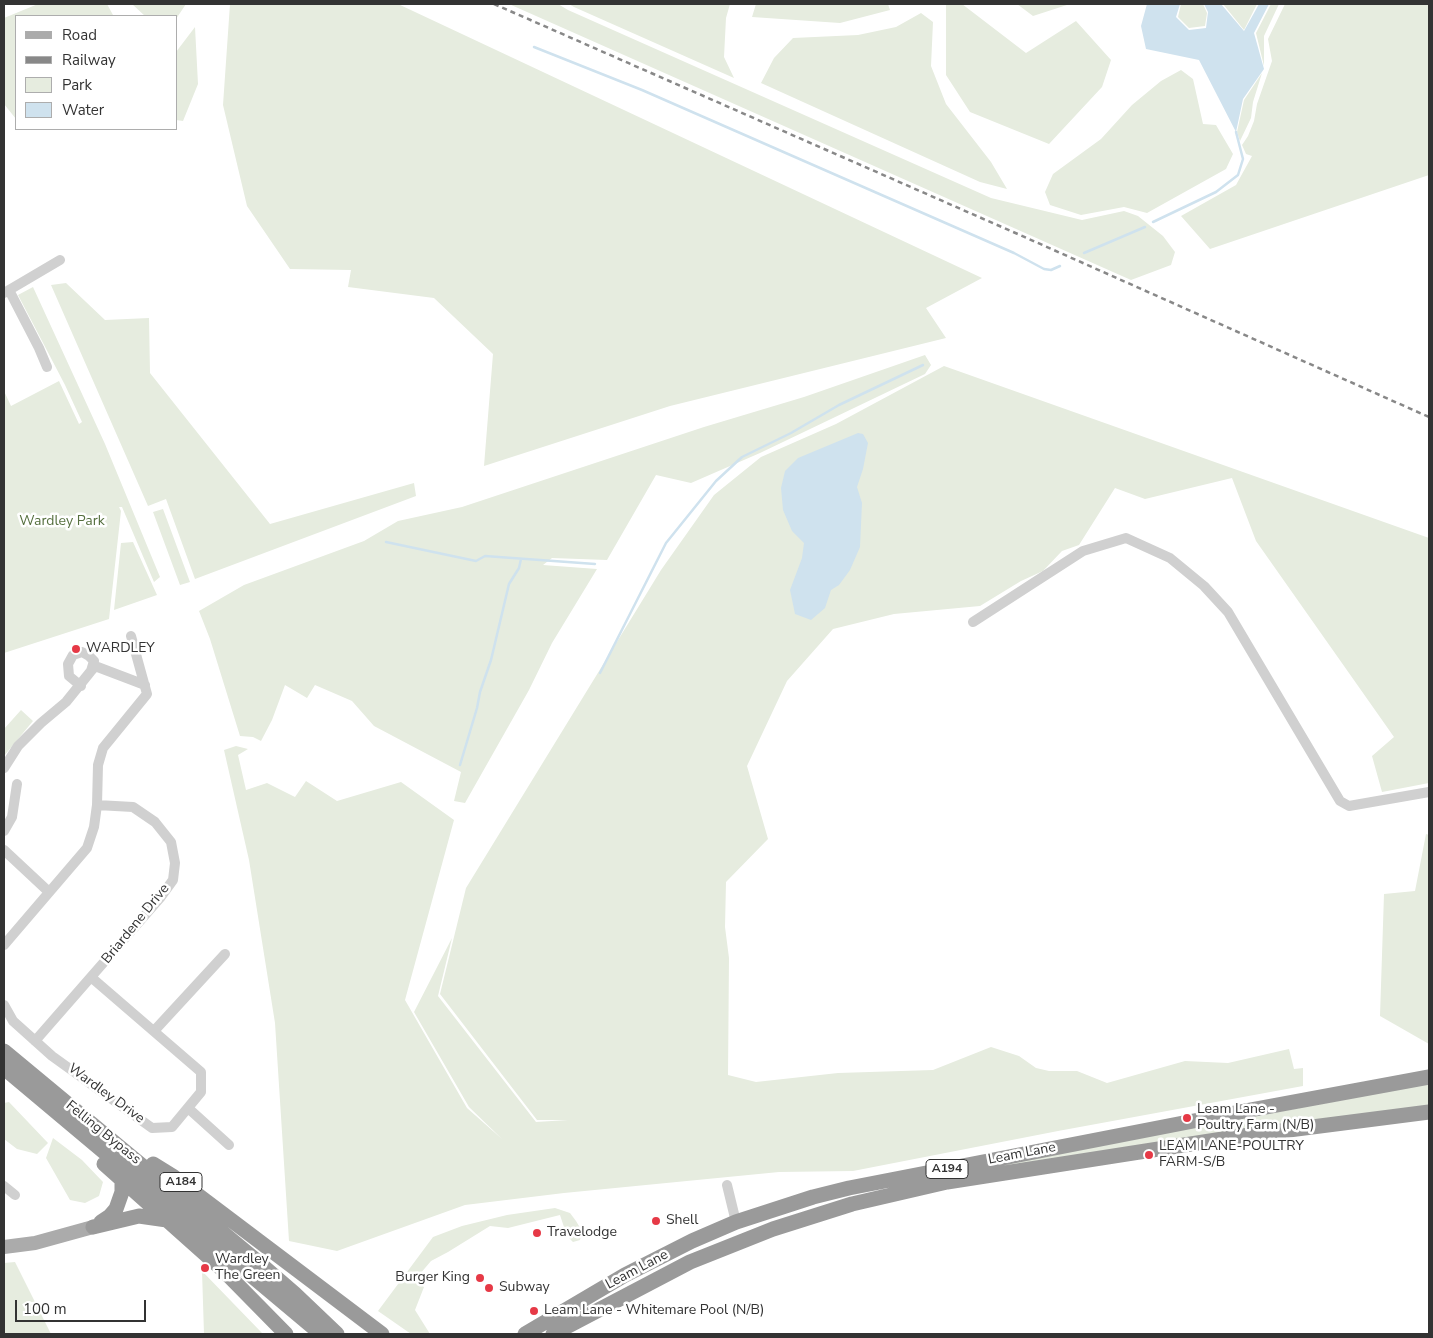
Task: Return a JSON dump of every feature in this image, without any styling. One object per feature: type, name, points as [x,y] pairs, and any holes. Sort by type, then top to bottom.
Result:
[{"type":"highway","name":"Felling Bypass","points":[[4,1051],[257,1261],[322,1328]]},
{"type":"highway","name":"Felling Bypass","points":[[4,1068],[256,1278],[322,1328],[337,1334]]},
{"type":"highway","name":"Leam Lane","points":[[525,1334],[625,1275],[674,1250],[736,1222],[813,1197],[849,1188],[1429,1077]]},
{"type":"highway","name":"A184","points":[[46,1104],[72,1135],[224,1270],[286,1334]]},
{"type":"highway","name":"Leam Lane","points":[[552,1334],[690,1262],[773,1229],[852,1204],[956,1180],[1242,1136],[1429,1112]]},
{"type":"highway","name":"A184","points":[[97,1128],[174,1177],[382,1334]]},
{"type":"highway","points":[[93,1227],[116,1210],[122,1192],[122,1180]]},
{"type":"highway","points":[[93,1227],[139,1216],[167,1220]]},
{"type":"main road","points":[[4,1247],[35,1243],[93,1227]]},
{"type":"street","points":[[47,367],[39,348],[6,292],[60,260]]},
{"type":"street","points":[[974,622],[1083,551],[1126,538],[1170,558],[1204,586],[1228,612],[1340,801],[1349,806],[1429,792]]},
{"type":"street","points":[[4,945],[87,848],[94,827],[97,805],[98,765],[103,748],[147,694],[131,636]]},
{"type":"street","points":[[81,686],[69,676],[68,664],[73,655],[82,652],[89,656],[94,661],[91,672]]},
{"type":"street","points":[[4,768],[18,746],[66,702],[96,666],[145,686]]},
{"type":"street","points":[[4,831],[12,817],[17,784]]},
{"type":"street","name":"Briardene Drive","points":[[36,1041],[92,978],[173,880],[175,863],[170,842],[155,822],[133,807],[97,805]]},
{"type":"street","points":[[4,850],[49,892]]},
{"type":"street","points":[[154,1031],[225,954]]},
{"type":"street","name":"Wardley Drive","points":[[4,1006],[13,1021],[52,1056],[152,1128],[172,1126],[201,1092],[201,1072],[92,978]]},
{"type":"street","points":[[188,1108],[229,1145]]},
{"type":"street","points":[[4,1186],[15,1195]]},
{"type":"street","points":[[727,1186],[736,1222]]},
{"type":"green space","points":[[38,4],[107,4],[113,15],[15,15],[15,118],[4,104],[4,18]]},
{"type":"green space","points":[[132,4],[186,4],[178,16],[144,15]]},
{"type":"green space","points":[[230,4],[398,4],[982,278],[926,308],[946,338],[670,406],[484,466],[493,354],[434,298],[348,287],[351,270],[290,269],[247,206],[223,105]]},
{"type":"green space","points":[[509,4],[558,4],[991,198],[1082,220],[1124,211],[1138,216],[1163,236],[1175,252],[1171,265],[1131,280]]},
{"type":"green space","points":[[569,4],[730,4],[726,18],[724,57],[734,78],[574,7]]},
{"type":"green space","points":[[756,4],[888,4],[890,10],[840,23],[752,17]]},
{"type":"green space","points":[[946,4],[962,4],[1026,53],[1076,21],[1111,60],[1102,87],[1049,144],[970,112],[946,75]]},
{"type":"green space","points":[[1017,4],[1070,4],[1033,16]]},
{"type":"green space","points":[[1181,4],[1203,4],[1207,13],[1205,26],[1189,28],[1178,17]]},
{"type":"green space","points":[[1223,4],[1257,4],[1244,30]]},
{"type":"green space","points":[[1271,4],[1279,4],[1264,36],[1264,66],[1256,33]]},
{"type":"green space","points":[[1285,4],[1429,4],[1429,175],[1210,249],[1181,216],[1236,185],[1252,156],[1246,154],[1242,145],[1254,121],[1257,104],[1272,61],[1268,39]]},
{"type":"green space","points":[[921,13],[933,22],[931,66],[946,104],[991,162],[1007,189],[980,182],[761,83],[774,58],[793,38],[858,35],[896,27]]},
{"type":"green space","points":[[195,27],[198,84],[183,121],[178,120],[178,49]]},
{"type":"green space","points":[[1181,70],[1193,79],[1203,124],[1216,125],[1233,154],[1226,169],[1147,213],[1124,207],[1081,215],[1050,205],[1045,192],[1053,174],[1101,139],[1132,105],[1161,81]]},
{"type":"green space","points":[[1262,73],[1253,102],[1251,118],[1240,141],[1237,132],[1244,100]]},
{"type":"green space","points":[[66,283],[105,320],[149,318],[150,373],[270,524],[414,483],[416,496],[195,579],[166,499],[148,506],[51,285]]},
{"type":"green space","name":"Wardley Park","points":[[33,287],[105,444],[160,577],[154,582],[122,507],[119,507],[121,511],[109,619],[4,653],[4,391],[11,406],[59,381],[79,424],[82,422],[18,295]]},
{"type":"green space","points":[[925,355],[931,365],[925,374],[760,453],[691,483],[656,475],[607,560],[552,558],[543,565],[597,569],[552,643],[529,690],[465,803],[454,801],[461,772],[374,726],[352,701],[315,685],[307,698],[285,685],[272,720],[261,741],[253,737],[240,736],[210,639],[199,611],[244,585],[364,541],[398,521],[462,507],[704,427],[804,397]]},
{"type":"green space","points":[[944,366],[1429,538],[1429,783],[1382,792],[1372,756],[1394,737],[1256,541],[1232,478],[1145,499],[1115,488],[1079,545],[1062,551],[1043,571],[1021,581],[980,606],[894,614],[833,629],[787,681],[747,766],[768,839],[726,882],[725,927],[729,958],[728,1075],[756,1082],[838,1073],[933,1070],[991,1047],[1019,1056],[1036,1068],[1049,1071],[1077,1071],[1107,1083],[1185,1061],[1228,1063],[1289,1049],[1294,1069],[1303,1068],[1303,1086],[853,1171],[779,1172],[564,1193],[465,1205],[337,1251],[289,1241],[275,1023],[249,860],[224,750],[236,746],[248,749],[238,755],[246,790],[267,783],[295,797],[306,781],[337,801],[401,782],[454,820],[405,1000],[467,1108],[502,1139],[469,1107],[414,1012],[452,938],[438,996],[536,1122],[568,1120],[537,1120],[440,994],[466,888],[661,570],[714,495],[761,457],[836,424]]},
{"type":"green space","points":[[163,509],[190,582],[180,585],[153,512]]},
{"type":"green space","points":[[133,542],[157,595],[114,610],[121,543]]},
{"type":"green space","points":[[21,710],[33,721],[4,756],[4,729]]},
{"type":"green space","points":[[1426,834],[1429,835],[1429,1044],[1380,1016],[1384,894],[1415,891]]},
{"type":"green space","points":[[1429,1084],[1429,1107],[958,1174],[959,1171]]},
{"type":"green space","points":[[9,1102],[48,1143],[37,1154],[17,1149],[4,1139],[4,1103]]},
{"type":"green space","points":[[53,1138],[82,1160],[103,1182],[99,1196],[85,1203],[70,1200],[46,1158]]},
{"type":"green space","points":[[555,1208],[570,1213],[582,1231],[580,1240],[573,1242],[567,1236],[560,1215],[508,1228],[490,1226],[431,1261],[414,1281],[424,1287],[415,1310],[430,1334],[411,1334],[378,1311],[433,1237],[462,1226],[507,1215]]},
{"type":"green space","points":[[15,1262],[51,1334],[4,1334],[4,1263]]},
{"type":"green space","points":[[202,1271],[262,1333],[262,1334],[204,1334]]},
{"type":"water","points":[[1147,4],[1180,4],[1176,17],[1189,30],[1206,28],[1208,12],[1204,4],[1221,4],[1244,31],[1259,4],[1269,4],[1254,33],[1264,69],[1243,99],[1236,132],[1199,60],[1146,49],[1141,26]]},
{"type":"water","points":[[858,433],[863,434],[868,443],[857,487],[862,503],[860,547],[850,570],[839,585],[831,590],[825,608],[811,620],[795,614],[790,590],[802,558],[804,543],[792,531],[783,510],[781,488],[785,471],[798,458]]},
{"type":"waterway","points":[[534,47],[642,90],[1014,253],[1044,269],[1051,270],[1060,266]]},
{"type":"waterway","points":[[1153,222],[1216,192],[1238,175],[1243,159],[1236,132]]},
{"type":"waterway","points":[[1084,253],[1145,227]]},
{"type":"waterway","points":[[600,673],[666,543],[716,481],[742,457],[791,433],[839,405],[923,365]]},
{"type":"waterway","points":[[386,542],[476,561],[485,556],[595,564]]},
{"type":"waterway","points":[[460,765],[491,660],[509,584],[519,568],[521,559]]},
{"type":"railway","points":[[494,4],[1429,417]]},
{"type":"place","name":"WARDLEY","points":[[76,649]]},
{"type":"place","name":"Leam Lane - Poultry Farm (N/B)","points":[[1187,1118]]},
{"type":"place","name":"LEAM LANE-POULTRY FARM-S/B","points":[[1149,1155]]},
{"type":"place","name":"Shell","points":[[656,1221]]},
{"type":"place","name":"Travelodge","points":[[537,1233]]},
{"type":"place","name":"Wardley The Green","points":[[205,1268]]},
{"type":"place","name":"Burger King","points":[[480,1278]]},
{"type":"place","name":"Subway","points":[[489,1288]]},
{"type":"place","name":"Leam Lane - Whitemare Pool (N/B)","points":[[534,1311]]}]
